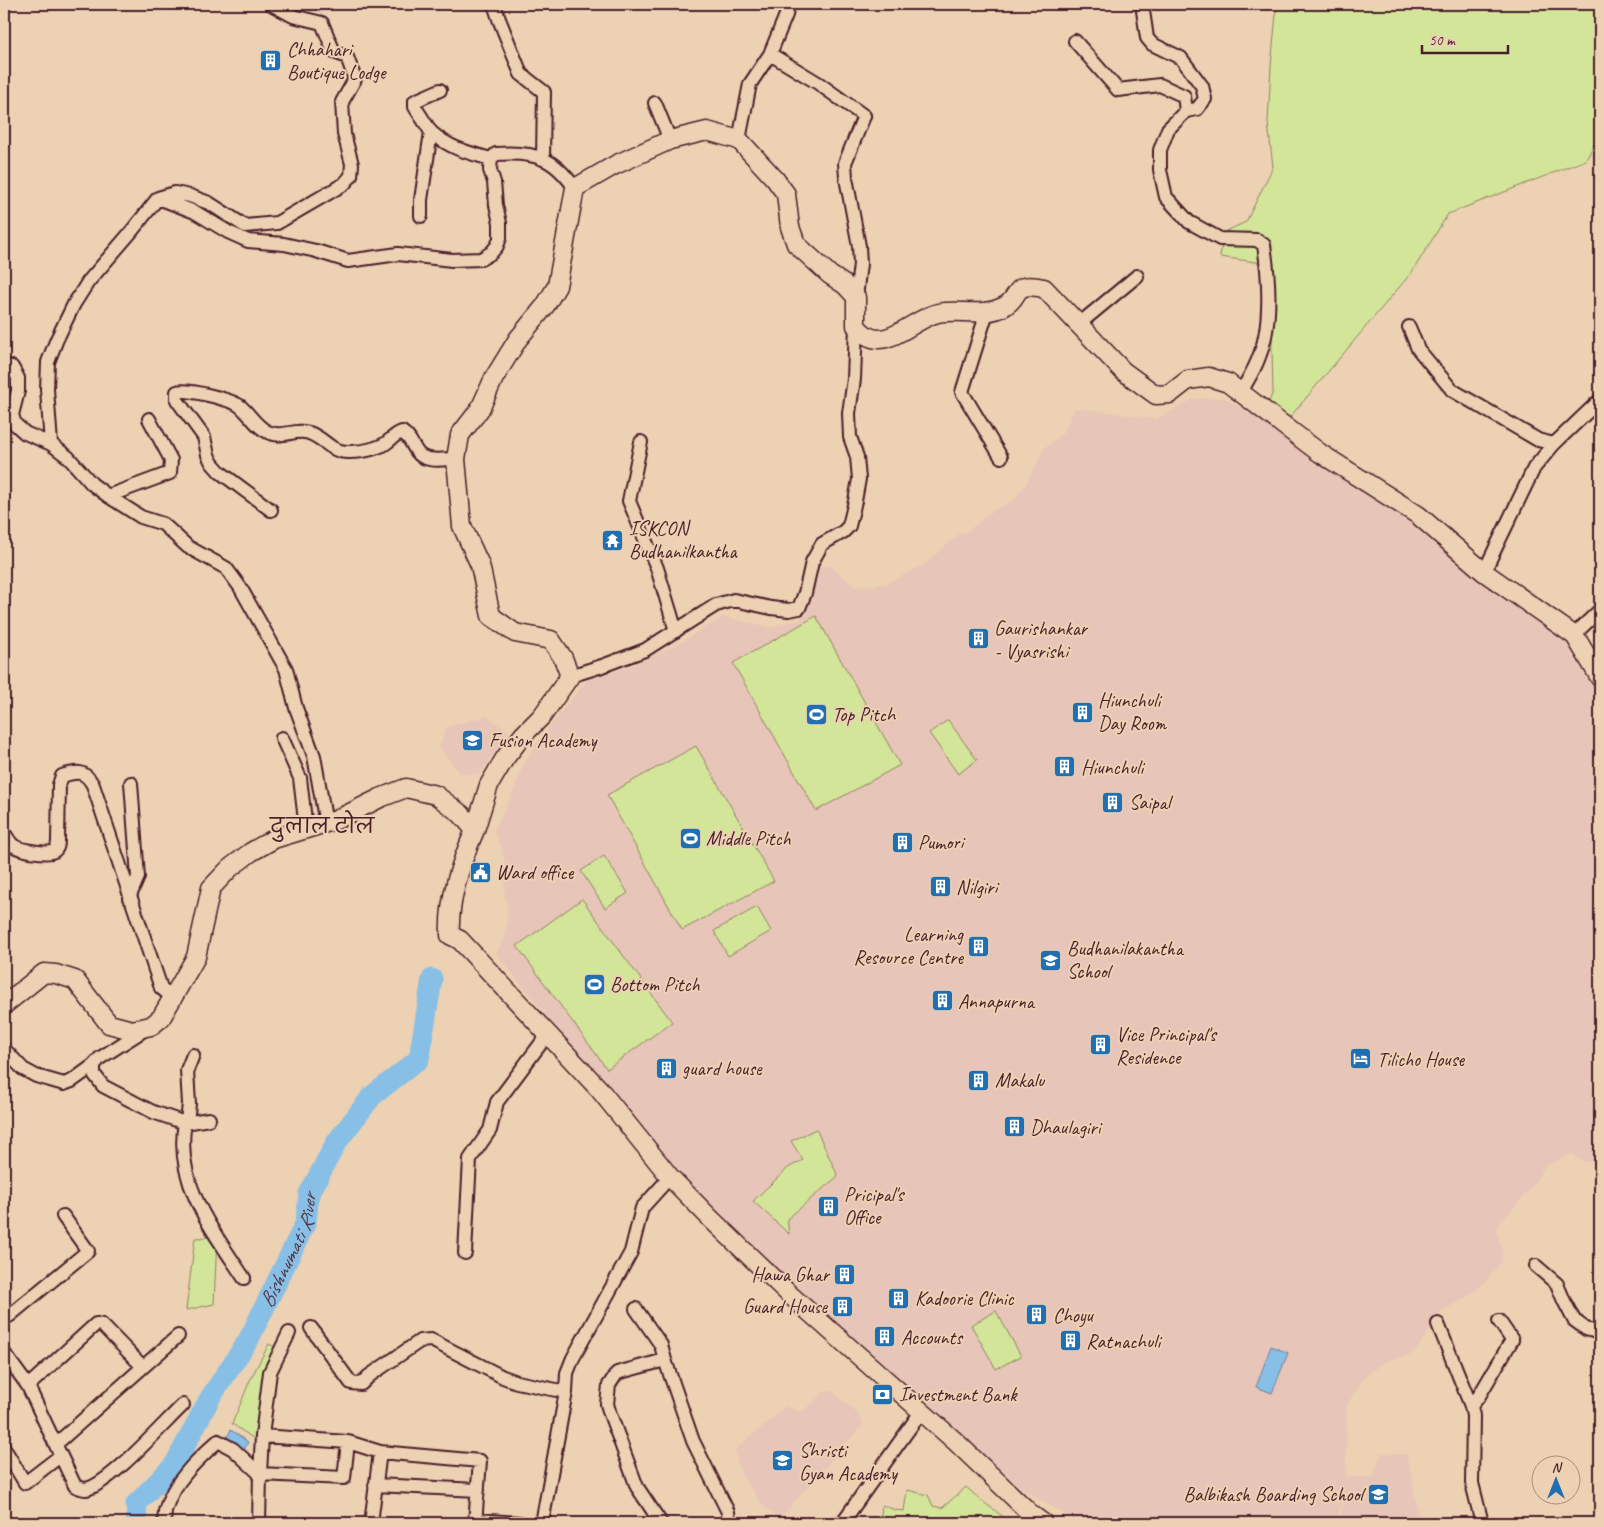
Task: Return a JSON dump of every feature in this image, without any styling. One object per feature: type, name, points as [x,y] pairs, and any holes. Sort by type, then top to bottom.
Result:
[{"type":"street","points":[[51,444],[47,389],[48,362],[57,339],[74,304],[88,282],[158,198],[175,193],[190,196],[208,203],[245,226],[277,223],[344,184],[351,176],[352,164],[344,134],[342,102],[355,78],[347,57],[334,52],[322,23],[294,16],[271,4]]},
{"type":"street","points":[[494,4],[498,19],[521,74],[544,92],[543,159]]},
{"type":"street","points":[[739,140],[750,84],[770,54],[786,15],[788,4]]},
{"type":"street","points":[[1142,4],[1147,38],[1152,44],[1181,58],[1202,86],[1205,99],[1198,109],[1186,111],[1168,129],[1160,150],[1160,170],[1166,197],[1189,222],[1220,239],[1257,240],[1264,245],[1268,270],[1267,320],[1260,357],[1241,392]]},
{"type":"street","points":[[1075,41],[1118,90],[1160,85],[1184,96],[1186,111]]},
{"type":"street","points":[[770,54],[818,83],[864,116],[845,163],[846,178],[860,246],[856,297],[854,379],[849,413],[850,437],[857,457],[859,479],[849,526],[843,532],[822,544],[812,562],[805,593],[798,608],[789,610],[771,608],[734,600],[716,605],[645,650],[570,676],[542,716],[506,758],[490,785],[464,856],[456,885],[449,922],[450,934],[460,940],[599,1089],[670,1176],[712,1220],[789,1294],[1043,1523]]},
{"type":"street","points":[[440,90],[415,101],[415,108],[431,132],[444,143],[459,150],[491,159]]},
{"type":"street","points":[[655,103],[670,140]]},
{"type":"street","points":[[575,188],[615,165],[670,140],[707,131],[739,140],[775,179],[786,194],[790,227],[796,244],[830,275],[845,285],[856,297]]},
{"type":"street","points":[[421,216],[421,200],[431,132]]},
{"type":"street","points":[[158,198],[195,212],[228,232],[248,241],[284,244],[348,261],[398,254],[452,260],[481,259],[491,253],[497,246],[500,238],[500,223],[494,182],[490,170],[491,159],[496,154],[512,153],[543,159],[563,173],[575,188],[557,286],[545,306],[518,339],[494,378],[480,409],[460,435],[456,459],[462,526],[480,565],[490,616],[514,633],[551,640],[563,658],[570,676]]},
{"type":"street","points":[[1079,324],[1137,276]]},
{"type":"street","points":[[856,326],[868,337],[879,339],[891,336],[937,313],[987,312],[1005,306],[1019,288],[1031,285],[1044,288],[1123,371],[1156,395],[1170,394],[1188,380],[1209,377],[1228,383],[1320,453],[1418,515],[1484,572],[1575,636],[1600,678]]},
{"type":"street","points":[[987,312],[962,392],[1002,457]]},
{"type":"street","points":[[1409,327],[1418,349],[1452,390],[1538,440],[1554,444]]},
{"type":"street","points":[[4,365],[12,368],[18,378],[18,391],[12,415],[15,424],[25,432],[51,444],[68,457],[92,484],[108,496],[141,517],[163,524],[188,547],[226,568],[240,587],[286,669],[296,708],[314,756],[326,824]]},
{"type":"street","points":[[270,510],[220,472],[212,463],[204,437],[177,400],[177,392],[186,391],[237,404],[248,413],[259,427],[270,434],[308,432],[333,450],[349,452],[372,449],[384,444],[402,432],[409,436],[417,453],[426,459],[456,459]]},
{"type":"street","points":[[1484,572],[1534,468],[1554,444],[1600,400]]},
{"type":"street","points":[[108,496],[170,473],[171,460],[149,419]]},
{"type":"street","points":[[641,442],[629,501],[657,568],[676,631]]},
{"type":"street","points":[[1575,636],[1600,610]]},
{"type":"street","points":[[282,738],[300,778],[306,829]]},
{"type":"street","points":[[4,833],[12,845],[20,848],[47,853],[53,851],[57,847],[58,840],[59,785],[62,776],[81,772],[89,777],[161,988],[173,998]]},
{"type":"street","points":[[129,898],[138,878],[131,783]]},
{"type":"street","points":[[4,1049],[23,1069],[36,1076],[64,1084],[72,1081],[94,1065],[100,1058],[151,1026],[161,1018],[196,957],[211,888],[230,868],[251,852],[274,839],[326,824],[380,798],[406,788],[436,795],[461,814],[475,830]]},
{"type":"street","points":[[4,1005],[44,973],[56,974],[75,980],[109,1024],[132,1030],[151,1026]]},
{"type":"street","points":[[465,1254],[470,1159],[490,1130],[497,1102],[548,1034]]},
{"type":"street","points":[[193,1055],[187,1070],[189,1104],[182,1140],[189,1181],[200,1210],[244,1278]]},
{"type":"street","points":[[94,1065],[94,1074],[103,1086],[153,1112],[186,1122],[208,1119]]},
{"type":"street","points":[[542,1523],[568,1373],[573,1358],[631,1252],[642,1208],[670,1176]]},
{"type":"street","points":[[5,1316],[88,1251],[63,1216]]},
{"type":"street","points":[[1536,1266],[1557,1284],[1574,1320],[1586,1330],[1600,1333]]},
{"type":"street","points":[[636,1309],[661,1345],[693,1441],[728,1512],[729,1523]]},
{"type":"street","points":[[1471,1406],[1480,1396],[1512,1340],[1499,1322]]},
{"type":"street","points":[[28,1386],[96,1324],[102,1325],[143,1367]]},
{"type":"street","points":[[1438,1324],[1471,1406],[1473,1416],[1472,1483],[1482,1523]]},
{"type":"street","points":[[311,1328],[351,1382],[356,1384],[361,1384],[369,1376],[420,1341],[431,1340],[503,1377],[517,1382],[566,1392]]},
{"type":"street","points":[[259,1523],[262,1436],[270,1372],[289,1333]]},
{"type":"street","points":[[4,1448],[25,1483],[143,1367],[178,1336]]},
{"type":"street","points":[[4,1353],[28,1386],[75,1486],[87,1489],[116,1472],[183,1404]]},
{"type":"street","points":[[661,1523],[637,1487],[607,1404],[609,1385],[617,1373],[665,1360]]},
{"type":"street","points":[[842,1523],[921,1412]]},
{"type":"street","points":[[262,1436],[348,1442],[380,1452],[480,1461],[475,1521],[520,1523]]},
{"type":"street","points":[[164,1523],[166,1508],[179,1481],[205,1452],[218,1441],[232,1449],[260,1474],[344,1478],[348,1442]]},
{"type":"street","points":[[371,1523],[380,1452]]},
{"type":"street","points":[[375,1485],[478,1490]]},
{"type":"shaded area","name":"Budhanilakantha School","points":[[1225,398],[1397,508],[1582,651],[1600,683],[1600,956],[1598,968],[1600,971],[1600,1162],[1582,1161],[1572,1154],[1546,1165],[1528,1191],[1496,1228],[1502,1249],[1502,1261],[1473,1293],[1439,1313],[1416,1351],[1409,1355],[1389,1360],[1367,1374],[1346,1406],[1346,1477],[1374,1477],[1381,1453],[1407,1455],[1418,1511],[1416,1520],[1419,1523],[1340,1523],[1344,1487],[1338,1519],[1331,1523],[1080,1523],[1021,1488],[973,1445],[870,1359],[707,1205],[615,1104],[600,1080],[496,953],[505,939],[508,909],[505,894],[505,864],[502,848],[494,832],[525,761],[587,680],[631,666],[680,643],[723,617],[773,628],[781,624],[800,620],[822,566],[831,566],[854,587],[887,584],[924,565],[958,535],[968,531],[993,511],[1016,499],[1028,481],[1044,449],[1064,432],[1075,408],[1157,419],[1193,399]]},
{"type":"shaded area","name":"Fusion Academy","points":[[487,716],[509,732],[480,774],[460,773],[439,747],[447,727]]},
{"type":"shaded area","name":"Shristi Gyan Academy","points":[[832,1391],[854,1410],[864,1423],[779,1519],[761,1503],[740,1472],[735,1450],[787,1406],[799,1412],[807,1408],[824,1392]]},
{"type":"green space","points":[[1277,4],[1600,4],[1600,133],[1586,160],[1448,214],[1412,272],[1290,417],[1268,404],[1273,392],[1270,264],[1220,257],[1224,232],[1246,222],[1273,167],[1268,123]]},
{"type":"green space","name":"Top Pitch","points":[[816,616],[900,765],[816,811],[733,663]]},
{"type":"green space","points":[[948,720],[977,760],[958,774],[929,733]]},
{"type":"green space","name":"Middle Pitch","points":[[696,746],[774,881],[682,930],[607,795]]},
{"type":"green space","points":[[604,856],[628,893],[605,908],[581,871]]},
{"type":"green space","name":"Bottom Pitch","points":[[582,899],[672,1022],[607,1069],[517,946]]},
{"type":"green space","points":[[757,907],[771,931],[728,956],[714,931]]},
{"type":"green space","points":[[816,1129],[838,1176],[787,1219],[789,1234],[753,1201],[788,1168],[803,1160],[791,1141]]},
{"type":"green space","points":[[217,1237],[214,1304],[186,1310],[195,1238]]},
{"type":"green space","points":[[996,1311],[1021,1356],[996,1369],[971,1325]]},
{"type":"green space","points":[[269,1344],[279,1349],[256,1440],[232,1424],[251,1378]]},
{"type":"green space","points":[[966,1487],[1006,1519],[1005,1523],[880,1523],[882,1505],[904,1511],[907,1490],[928,1495],[933,1506],[942,1508]]},
{"type":"water","points":[[1271,1346],[1288,1353],[1272,1393],[1256,1387]]},
{"type":"water","points":[[231,1430],[248,1442],[243,1452],[226,1439]]},
{"type":"waterway","name":"Bishnumati River","points":[[137,1523],[136,1504],[175,1464],[210,1398],[249,1339],[306,1222],[309,1194],[336,1143],[372,1096],[419,1059],[432,979]]},
{"type":"place","name":"Chhahari Boutique Lodge","points":[[271,61]]},
{"type":"place","name":"ISKCON Budhanilkantha","points":[[613,540]]},
{"type":"place","name":"Gaurishankar - Vyasrishi","points":[[978,639]]},
{"type":"place","name":"Hiunchuli Day Room","points":[[1082,712]]},
{"type":"place","name":"Top Pitch","points":[[816,714]]},
{"type":"place","name":"Fusion Academy","points":[[473,740]]},
{"type":"place","name":"Hiunchuli","points":[[1065,767]]},
{"type":"place","name":"Saipal","points":[[1113,802]]},
{"type":"place","name":"Middle Pitch","points":[[690,838]]},
{"type":"place","name":"Pumori","points":[[902,842]]},
{"type":"place","name":"Ward office","points":[[480,872]]},
{"type":"place","name":"Nilgiri","points":[[940,887]]},
{"type":"place","name":"Learning Resource Centre","points":[[979,946]]},
{"type":"place","name":"Budhanilakantha School","points":[[1051,960]]},
{"type":"place","name":"Bottom Pitch","points":[[594,984]]},
{"type":"place","name":"Annapurna","points":[[942,1001]]},
{"type":"place","name":"Vice Principal's Residence","points":[[1100,1045]]},
{"type":"place","name":"Tilicho House","points":[[1361,1059]]},
{"type":"place","name":"guard house","points":[[666,1068]]},
{"type":"place","name":"Makalu","points":[[979,1080]]},
{"type":"place","name":"Dhaulagiri","points":[[1014,1127]]},
{"type":"place","name":"Pricipal's Office","points":[[828,1206]]},
{"type":"place","name":"Hawa Ghar","points":[[845,1274]]},
{"type":"place","name":"Kadoorie Clinic","points":[[899,1298]]},
{"type":"place","name":"Guard House","points":[[843,1306]]},
{"type":"place","name":"Choyu","points":[[1037,1315]]},
{"type":"place","name":"Accounts","points":[[885,1337]]},
{"type":"place","name":"Ratnachuli","points":[[1070,1341]]},
{"type":"place","name":"Investment Bank","points":[[883,1394]]},
{"type":"place","name":"Shristi Gyan Academy","points":[[783,1461]]},
{"type":"place","name":"Balbikash Boarding School","points":[[1379,1494]]},
{"type":"district","name":"दुलाल टोल","points":[[322,826]]}]
